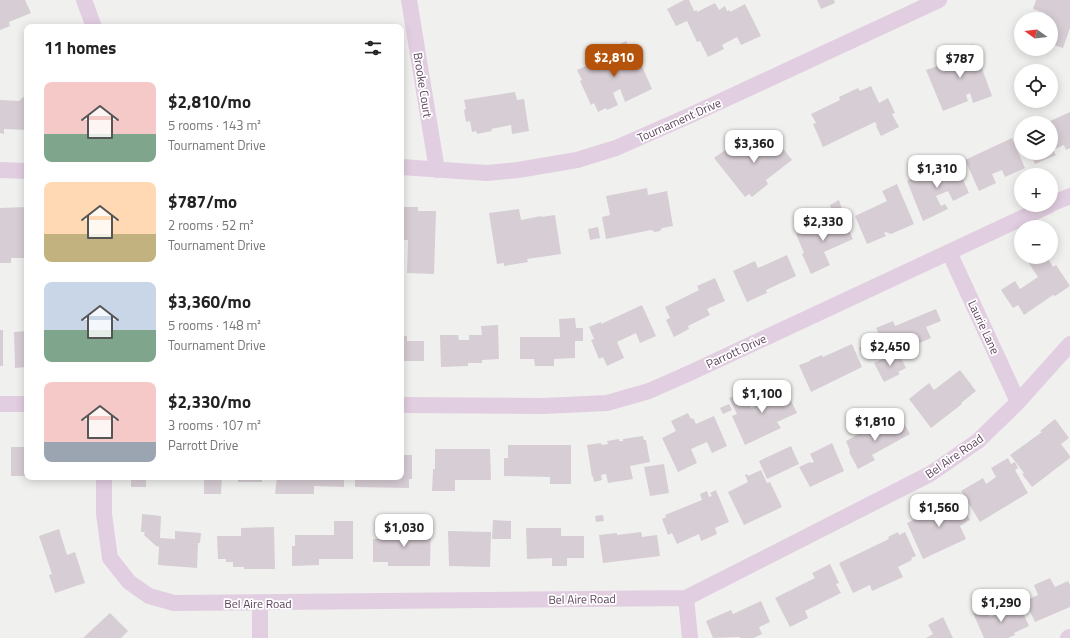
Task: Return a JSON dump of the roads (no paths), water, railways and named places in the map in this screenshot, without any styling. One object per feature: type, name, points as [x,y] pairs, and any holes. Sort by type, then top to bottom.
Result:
[{"type":"street","points":[[84,0],[93,24]]},
{"type":"street","name":"Brooke Court","points":[[409,0],[437,170]]},
{"type":"street","name":"Tournament Drive","points":[[404,167],[487,173],[518,170],[577,160],[616,148],[691,115],[939,0]]},
{"type":"street","points":[[0,170],[24,170]]},
{"type":"street","name":"Parrott Drive","points":[[1058,201],[1070,196]]},
{"type":"street","name":"Parrott Drive","points":[[404,405],[543,406],[607,404],[649,391],[1035,212]]},
{"type":"street","name":"Laurie Lane","points":[[949,252],[1018,402]]},
{"type":"street","name":"Bel Aire Road","points":[[104,480],[104,514],[110,558],[129,582],[149,596],[174,603],[686,598],[930,474],[978,441],[1018,402],[1070,344]]},
{"type":"street","points":[[0,404],[24,404]]},
{"type":"street","points":[[686,598],[690,638]]},
{"type":"street","points":[[260,603],[260,638]]}]
